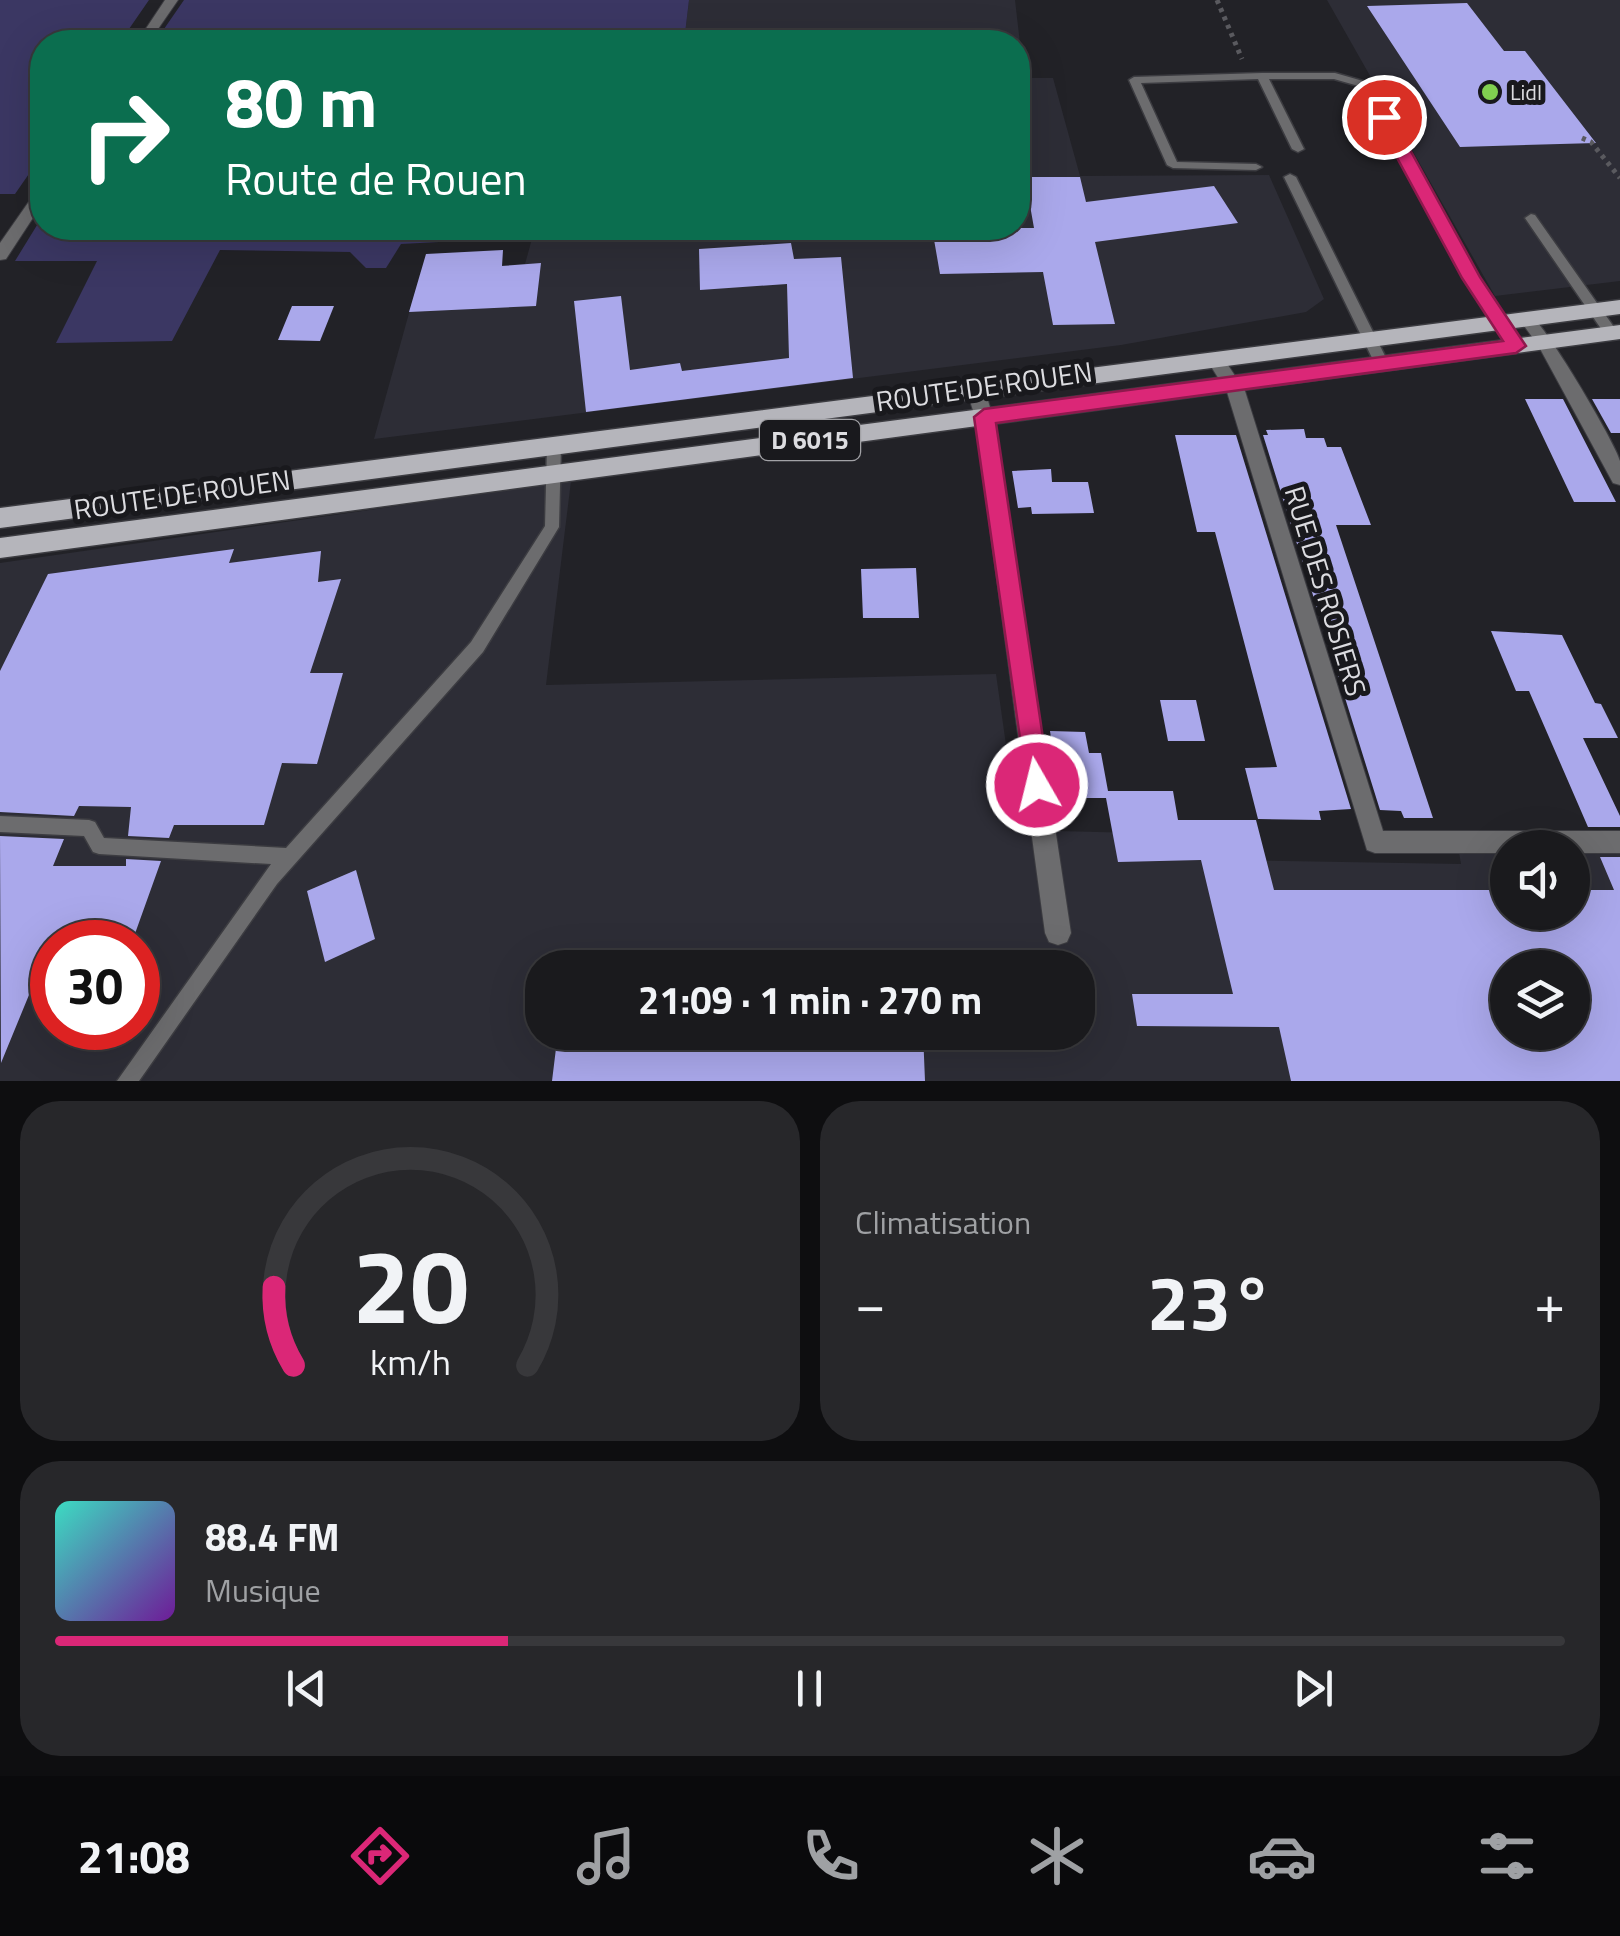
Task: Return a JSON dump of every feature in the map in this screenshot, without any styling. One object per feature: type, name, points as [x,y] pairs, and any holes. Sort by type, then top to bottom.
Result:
[{"type":"main road","name":"ROUTE DE ROUEN","points":[[0,518],[1620,307]]},
{"type":"main road","name":"ROUTE DE ROUEN","points":[[0,548],[1616,333]]},
{"type":"street","points":[[152,30],[172,0]]},
{"type":"street","points":[[0,255],[30,210]]},
{"type":"street","points":[[1528,320],[1545,342],[1620,478]]},
{"type":"street","name":"RUE DES ROSIERS","points":[[1216,360],[1232,383],[1376,842],[1620,842]]},
{"type":"street","points":[[976,391],[984,417],[1058,933]]},
{"type":"lane","points":[[1262,76],[1298,149]]},
{"type":"lane","points":[[1256,167],[1173,165],[1134,80],[1334,76],[1366,85],[1516,346]]},
{"type":"lane","points":[[1290,177],[1382,364]]},
{"type":"lane","points":[[1532,218],[1616,333]]},
{"type":"lane","points":[[127,1081],[290,857],[477,647],[552,527],[554,446]]},
{"type":"lane","points":[[237,517],[244,486]]},
{"type":"lane","points":[[0,824],[89,828],[99,846],[290,857]]},
{"type":"path","points":[[1218,0],[1243,60]]},
{"type":"path","points":[[1582,138],[1591,142],[1620,178]]},
{"type":"shaded area","points":[[0,0],[149,0],[128,30],[30,30],[30,172],[15,194],[0,194]]},
{"type":"shaded area","points":[[184,0],[689,0],[685,30],[163,30]]},
{"type":"shaded area","points":[[689,0],[1015,0],[1018,30],[685,30]]},
{"type":"shaded area","points":[[1327,0],[1620,0],[1620,281],[1495,296]]},
{"type":"shaded area","points":[[1030,78],[1053,78],[1080,176],[1269,175],[1324,299],[1306,312],[1121,345],[374,439],[421,270],[525,264],[532,240],[1030,240]]},
{"type":"shaded area","points":[[30,237],[30,240],[476,240],[401,244],[386,268],[366,268],[350,252],[220,250],[172,341],[56,343],[97,261],[15,261]]},
{"type":"shaded area","points":[[571,481],[546,685],[996,674],[1018,830],[1217,835],[1224,860],[1461,864],[1459,852],[1490,852],[1490,930],[1590,930],[1590,853],[1620,853],[1620,1081],[0,1081],[0,563]]},
{"type":"building","name":"Lidl","points":[[1467,3],[1504,51],[1525,51],[1596,143],[1460,147],[1367,6]]},
{"type":"building","points":[[1030,177],[1080,177],[1086,202],[1214,186],[1238,223],[1095,242],[1115,324],[1053,325],[1043,272],[940,274],[934,240],[1030,240],[1030,228],[1034,228]]},
{"type":"building","points":[[791,243],[794,259],[841,257],[853,378],[586,412],[574,301],[621,296],[630,370],[680,363],[682,371],[789,358],[787,284],[700,290],[699,249]]},
{"type":"building","points":[[503,250],[502,266],[541,263],[536,306],[409,312],[426,254]]},
{"type":"building","points":[[292,306],[334,306],[320,341],[278,340]]},
{"type":"building","points":[[1525,399],[1563,399],[1616,502],[1574,502]]},
{"type":"building","points":[[1592,399],[1620,399],[1620,433],[1611,433]]},
{"type":"building","points":[[1304,429],[1306,438],[1324,438],[1327,447],[1341,447],[1371,525],[1336,525],[1433,818],[1404,818],[1401,811],[1380,810],[1263,435],[1268,435],[1266,430]]},
{"type":"building","points":[[1175,435],[1236,435],[1351,809],[1319,811],[1321,820],[1258,819],[1245,768],[1277,767],[1215,532],[1197,532]]},
{"type":"building","points":[[1051,469],[1052,482],[1088,482],[1094,513],[1032,514],[1031,507],[1018,508],[1012,471]]},
{"type":"building","points":[[234,549],[229,563],[321,551],[318,582],[341,579],[310,673],[343,673],[317,764],[282,763],[264,825],[174,825],[169,838],[128,836],[131,807],[79,806],[74,816],[0,812],[0,671],[48,574]]},
{"type":"building","points":[[916,568],[919,618],[863,618],[861,569]]},
{"type":"building","points":[[1491,631],[1562,635],[1595,703],[1601,704],[1618,738],[1583,738],[1620,816],[1620,827],[1588,827],[1529,691],[1516,691]]},
{"type":"building","points":[[1160,700],[1196,700],[1205,741],[1168,741]]},
{"type":"building","points":[[1050,731],[1085,732],[1089,753],[1101,753],[1108,791],[1173,791],[1178,820],[1256,820],[1274,890],[1490,890],[1490,930],[1590,930],[1590,890],[1614,890],[1600,857],[1620,857],[1620,1081],[1291,1081],[1279,1027],[1137,1026],[1132,994],[1233,994],[1201,860],[1118,862],[1106,798],[1060,798]]},
{"type":"building","points":[[0,836],[64,839],[53,866],[126,866],[126,859],[161,861],[140,920],[30,920],[30,992],[1,1063]]},
{"type":"building","points":[[356,870],[375,939],[325,962],[307,891]]},
{"type":"building","points":[[556,1050],[924,1050],[925,1081],[552,1081]]},
{"type":"place","name":"Lidl","points":[[1490,92]]},
{"type":"route","points":[[1037,785],[984,417],[1516,346],[1472,278],[1384,117]]}]
